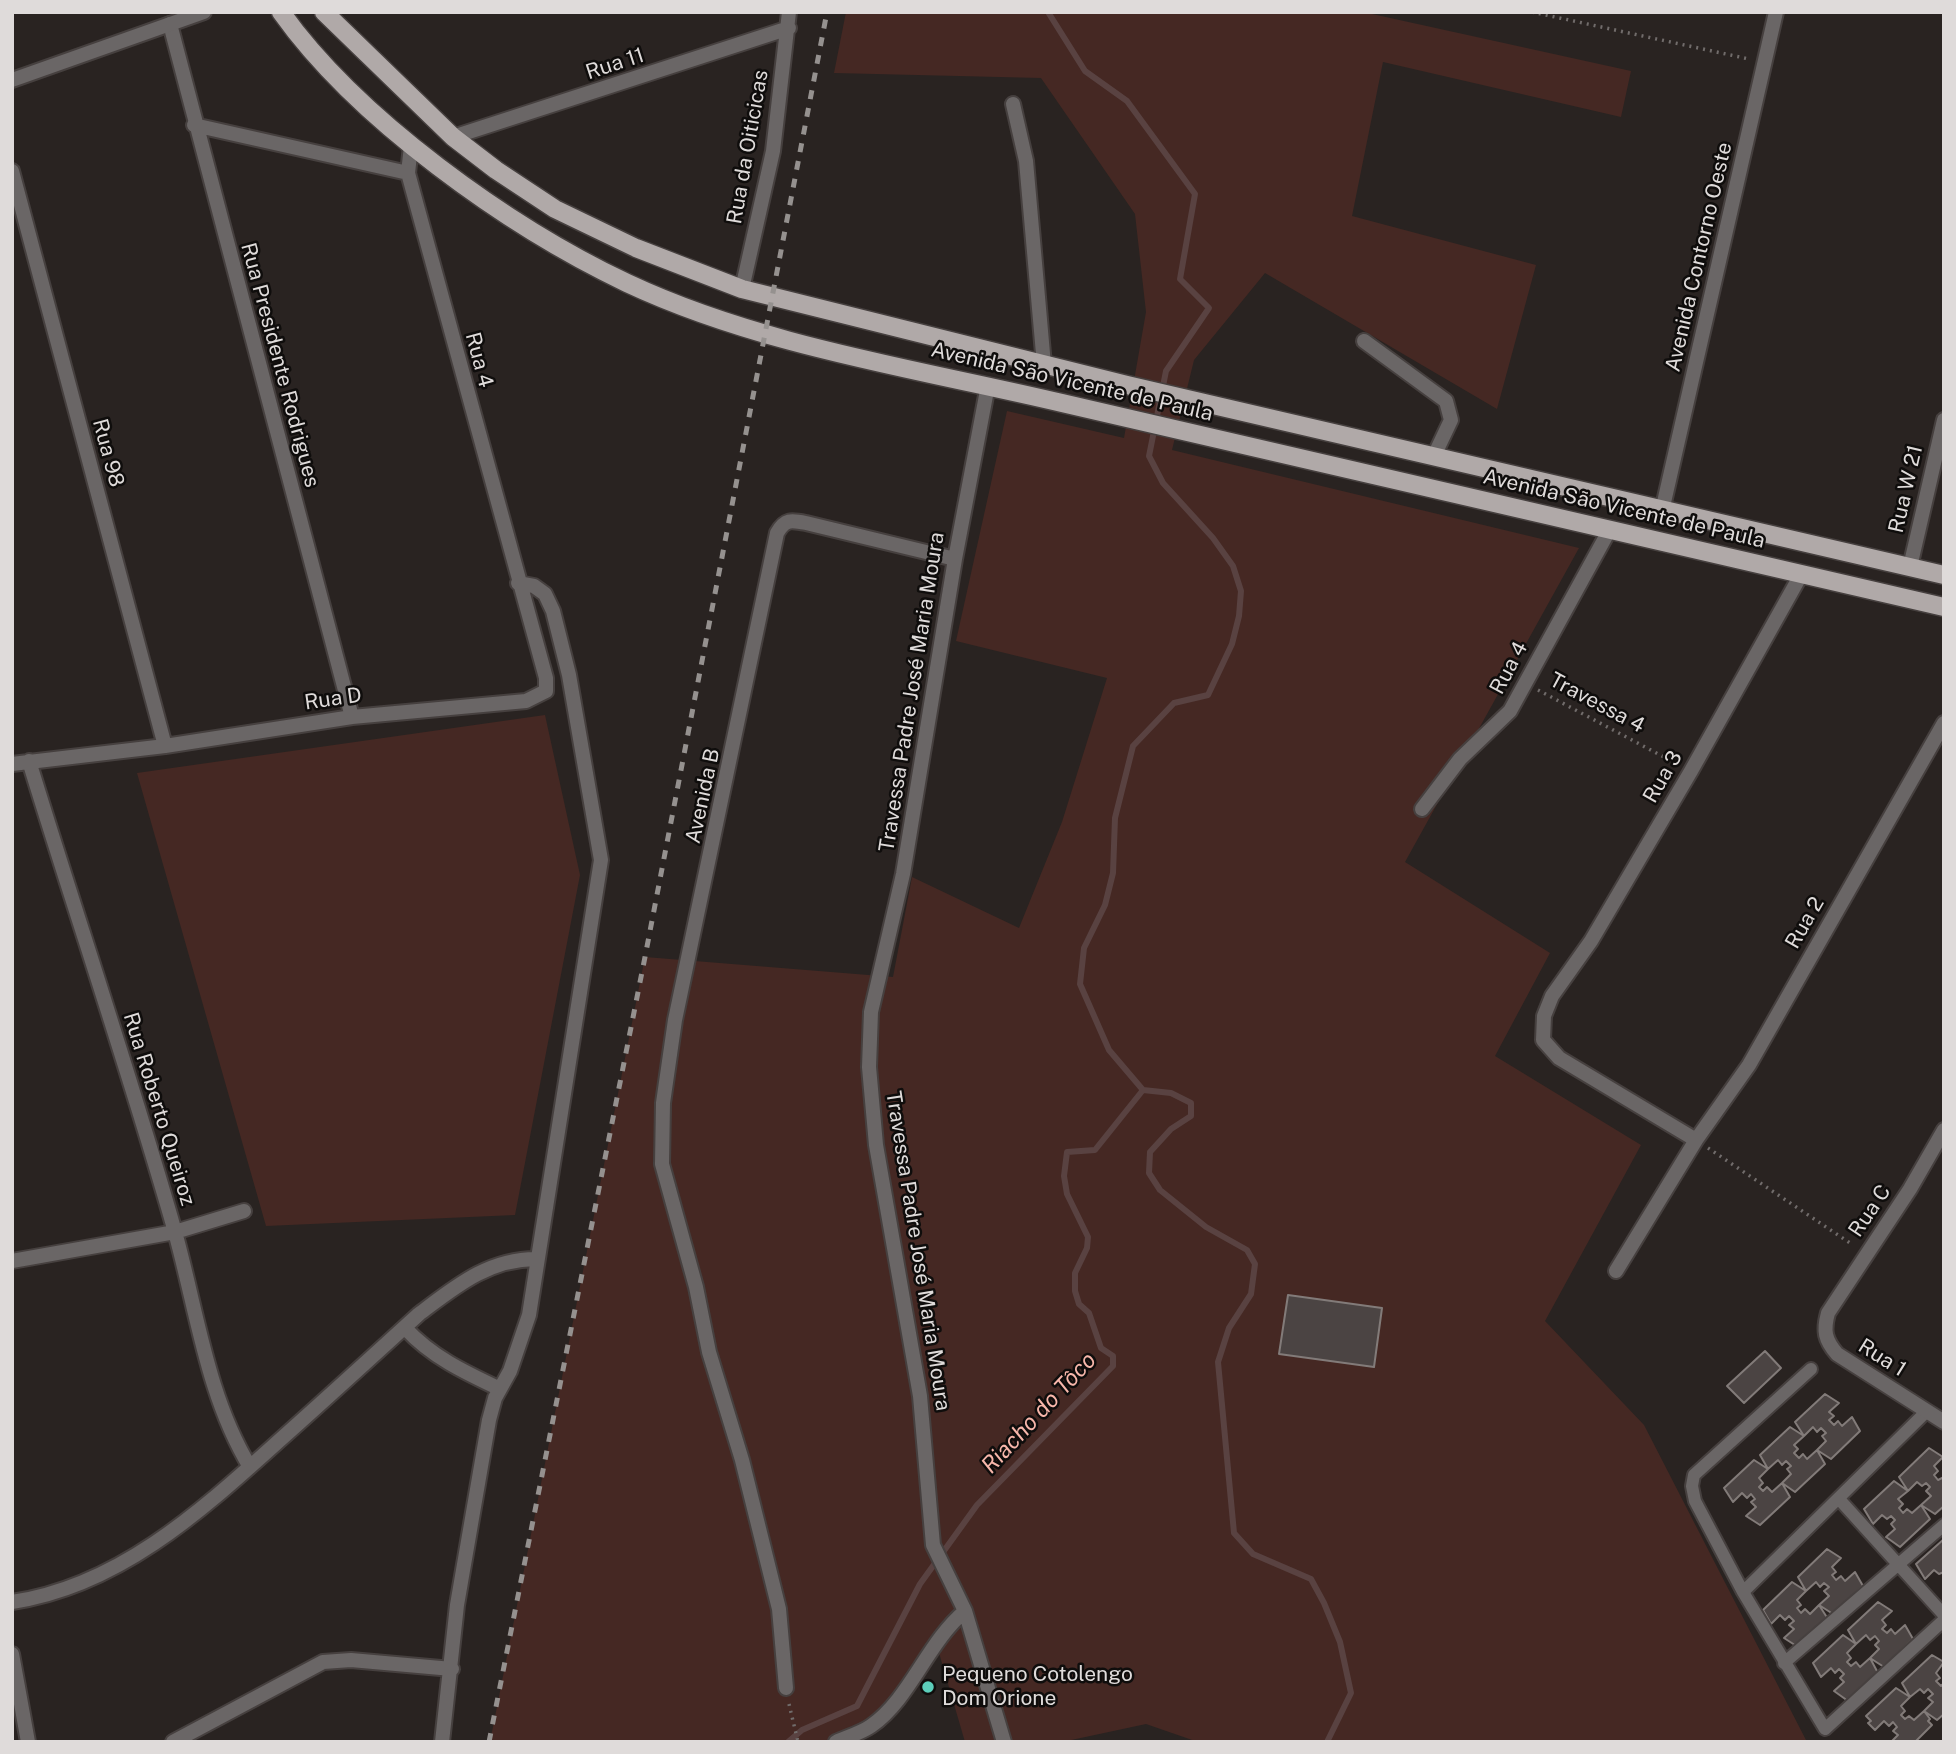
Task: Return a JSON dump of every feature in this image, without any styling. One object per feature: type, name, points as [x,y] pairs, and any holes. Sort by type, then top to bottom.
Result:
[{"type":"main road","name":"Avenida São Vicente de Paula","points":[[281,12],[302,42],[411,146],[542,238],[629,284],[764,334],[1944,607]]},
{"type":"main road","name":"Avenida São Vicente de Paula","points":[[324,12],[453,137],[555,209],[636,248],[742,289],[1127,385],[1944,575]]},
{"type":"main road","points":[[1370,475],[1378,443]]},
{"type":"street","points":[[12,80],[204,12]]},
{"type":"street","name":"Rua da Oiticicas","points":[[742,289],[773,151],[789,12]]},
{"type":"street","name":"Avenida Contorno Oeste","points":[[1662,511],[1776,12]]},
{"type":"street","name":"Rua Presidente Rodrigues","points":[[170,24],[194,125],[352,717]]},
{"type":"street","name":"Rua 11","points":[[453,137],[789,28]]},
{"type":"street","points":[[1013,104],[1026,161],[1044,365]]},
{"type":"street","points":[[194,125],[408,173]]},
{"type":"street","name":"Rua 4","points":[[411,146],[408,173],[518,583]]},
{"type":"street","name":"Rua 98","points":[[12,171],[165,746]]},
{"type":"street","points":[[1364,341],[1446,401],[1451,420],[1434,456]]},
{"type":"street","name":"Travessa Padre José Maria Moura","points":[[988,385],[955,559],[903,874],[871,1012],[869,1068],[876,1145],[920,1396],[933,1545],[965,1612],[1004,1742]]},
{"type":"street","name":"Rua W 21","points":[[1910,568],[1944,420]]},
{"type":"street","name":"Avenida B","points":[[786,1688],[779,1609],[742,1460],[709,1352],[695,1287],[667,1192],[662,1164],[663,1103],[674,1020],[778,533],[783,524],[791,520],[806,523],[955,559]]},
{"type":"street","name":"Rua 4","points":[[1422,809],[1469,749],[1510,711],[1610,529]]},
{"type":"street","name":"Rua 3","points":[[1696,1140],[1559,1058],[1548,1048],[1542,1029],[1552,996],[1591,941],[1691,771],[1802,573]]},
{"type":"street","points":[[442,1742],[457,1605],[484,1446],[489,1420],[500,1389],[510,1371],[529,1315],[601,860],[569,675],[553,611],[545,594],[534,586],[518,583]]},
{"type":"street","name":"Rua D","points":[[12,764],[165,746],[352,717],[526,701],[545,691],[547,678],[518,583]]},
{"type":"street","name":"Rua 2","points":[[1616,1271],[1696,1140],[1749,1065],[1944,723]]},
{"type":"street","name":"Rua Roberto Queiroz","points":[[29,761],[175,1231],[220,1406],[230,1434],[250,1467]]},
{"type":"street","name":"Rua C","points":[[1828,1314],[1910,1189],[1944,1130]]},
{"type":"street","points":[[12,1261],[175,1231],[244,1211]]},
{"type":"street","points":[[12,1602],[47,1597],[123,1564],[184,1522],[250,1467],[405,1328],[480,1271],[505,1261],[536,1259]]},
{"type":"street","name":"Rua 1","points":[[1828,1314],[1823,1329],[1827,1343],[1837,1354],[1944,1422]]},
{"type":"street","points":[[405,1328],[423,1347],[447,1364],[500,1389]]},
{"type":"street","points":[[836,1742],[867,1728],[882,1717],[946,1627],[965,1612]]},
{"type":"street","points":[[12,1654],[28,1742]]},
{"type":"street","points":[[173,1742],[323,1662],[351,1660],[452,1669]]},
{"type":"lane","points":[[1811,1369],[1694,1475],[1692,1486],[1695,1501],[1742,1592],[1825,1729],[1944,1618],[1839,1499]]},
{"type":"lane","points":[[1742,1592],[1927,1411]]},
{"type":"lane","points":[[1784,1664],[1944,1525]]},
{"type":"path","points":[[1532,12],[1765,62]]},
{"type":"path","name":"Travessa 4","points":[[1524,682],[1691,771]]},
{"type":"path","points":[[1696,1140],[1867,1254]]},
{"type":"path","points":[[786,1688],[797,1742]]},
{"type":"shaded area","points":[[846,12],[1363,12],[1631,71],[1621,117],[1383,62],[1352,216],[1536,265],[1497,409],[1265,273],[1194,360],[1172,450],[1579,548],[1405,862],[1550,953],[1495,1056],[1641,1145],[1545,1321],[1644,1425],[1807,1742],[1198,1742],[1146,1724],[1062,1742],[965,1742],[937,1646],[876,1729],[850,1742],[490,1742],[645,957],[893,977],[912,877],[1019,928],[1062,822],[1107,678],[956,641],[1007,411],[1124,438],[1146,312],[1135,214],[1041,78],[834,73]]},
{"type":"shaded area","points":[[545,715],[580,875],[515,1215],[266,1226],[137,773]]},
{"type":"building","points":[[1288,1295],[1382,1308],[1374,1367],[1279,1354]]},
{"type":"building","points":[[1765,1351],[1781,1368],[1744,1403],[1727,1386]]},
{"type":"building","points":[[1825,1394],[1839,1403],[1829,1412],[1834,1416],[1829,1420],[1834,1425],[1838,1421],[1842,1426],[1852,1417],[1860,1431],[1831,1459],[1817,1450],[1826,1441],[1822,1436],[1826,1433],[1821,1428],[1817,1432],[1813,1427],[1804,1436],[1795,1422]]},
{"type":"building","points":[[1790,1427],[1804,1436],[1794,1445],[1798,1449],[1794,1453],[1799,1458],[1803,1454],[1807,1459],[1817,1450],[1825,1464],[1795,1492],[1782,1483],[1791,1474],[1787,1469],[1791,1466],[1786,1461],[1782,1465],[1778,1460],[1768,1469],[1760,1455]]},
{"type":"building","points":[[1929,1448],[1943,1457],[1934,1466],[1938,1471],[1934,1475],[1938,1480],[1944,1477],[1944,1506],[1935,1514],[1921,1505],[1931,1496],[1926,1491],[1930,1487],[1926,1483],[1922,1486],[1917,1482],[1908,1491],[1899,1477]]},
{"type":"building","points":[[1754,1460],[1768,1469],[1759,1478],[1763,1483],[1759,1487],[1763,1491],[1767,1487],[1772,1492],[1782,1483],[1790,1497],[1760,1525],[1746,1516],[1756,1507],[1751,1502],[1755,1499],[1751,1494],[1747,1498],[1742,1493],[1733,1502],[1724,1488]]},
{"type":"building","points":[[1894,1481],[1908,1491],[1898,1499],[1903,1504],[1899,1508],[1903,1513],[1907,1509],[1912,1513],[1921,1505],[1930,1519],[1900,1547],[1886,1537],[1895,1529],[1891,1524],[1895,1520],[1891,1516],[1887,1519],[1882,1515],[1873,1524],[1864,1509]]},
{"type":"building","points":[[1944,1539],[1944,1572],[1939,1574],[1934,1570],[1925,1579],[1916,1564]]},
{"type":"building","points":[[1827,1549],[1841,1558],[1832,1567],[1836,1572],[1832,1575],[1836,1580],[1841,1576],[1845,1581],[1855,1572],[1863,1586],[1833,1614],[1819,1605],[1829,1596],[1824,1591],[1829,1587],[1824,1583],[1820,1587],[1816,1582],[1806,1591],[1798,1577]]},
{"type":"building","points":[[1792,1582],[1806,1591],[1797,1600],[1801,1605],[1797,1608],[1801,1613],[1805,1609],[1810,1614],[1819,1605],[1828,1619],[1798,1647],[1784,1638],[1794,1629],[1789,1625],[1794,1621],[1789,1616],[1785,1620],[1780,1615],[1771,1624],[1763,1610]]},
{"type":"building","points":[[1878,1602],[1892,1611],[1882,1620],[1886,1625],[1882,1629],[1887,1633],[1891,1629],[1895,1634],[1905,1625],[1913,1639],[1884,1667],[1870,1658],[1879,1649],[1875,1645],[1879,1641],[1875,1636],[1870,1640],[1866,1635],[1856,1644],[1848,1630]]},
{"type":"building","points":[[1843,1635],[1856,1644],[1847,1653],[1851,1658],[1847,1662],[1851,1666],[1856,1662],[1860,1667],[1870,1658],[1878,1673],[1848,1701],[1834,1691],[1844,1682],[1840,1678],[1844,1674],[1839,1669],[1835,1673],[1831,1668],[1821,1677],[1813,1663]]},
{"type":"building","points":[[1932,1655],[1944,1662],[1936,1673],[1940,1678],[1936,1681],[1941,1686],[1944,1683],[1944,1714],[1937,1720],[1924,1711],[1933,1702],[1928,1698],[1933,1694],[1928,1689],[1924,1693],[1920,1689],[1910,1697],[1902,1683]]},
{"type":"building","points":[[1896,1688],[1910,1697],[1901,1706],[1905,1711],[1901,1715],[1905,1719],[1909,1716],[1914,1720],[1924,1711],[1930,1719],[1928,1721],[1932,1725],[1915,1742],[1891,1742],[1898,1735],[1893,1731],[1897,1727],[1893,1722],[1889,1726],[1884,1721],[1875,1730],[1868,1723],[1871,1721],[1866,1716]]},
{"type":"waterway","points":[[1048,12],[1085,71],[1127,101],[1195,194],[1180,279],[1209,308],[1166,371],[1149,456],[1163,483],[1213,538],[1233,566],[1241,591],[1239,616],[1232,644],[1208,695],[1174,703],[1133,746],[1115,818],[1113,873],[1105,905],[1084,948],[1080,984],[1109,1050],[1143,1090],[1171,1093],[1191,1103],[1191,1116],[1171,1129],[1150,1152],[1149,1173],[1160,1190],[1206,1227],[1247,1250],[1255,1264],[1251,1294],[1229,1328],[1218,1362],[1234,1533],[1253,1554],[1311,1579],[1324,1603],[1340,1642],[1351,1693],[1327,1742]]},
{"type":"waterway","name":"Riacho do Tôco","points":[[788,1742],[802,1730],[857,1706],[920,1584],[977,1505],[1113,1366],[1113,1356],[1101,1348],[1089,1313],[1079,1304],[1075,1291],[1075,1273],[1087,1248],[1088,1237],[1067,1194],[1064,1176],[1067,1152],[1095,1150],[1143,1090]]},
{"type":"railway","points":[[489,1742],[645,957],[827,12]]},
{"type":"place","name":"Pequeno Cotolengo Dom Orione","points":[[928,1687]]}]
